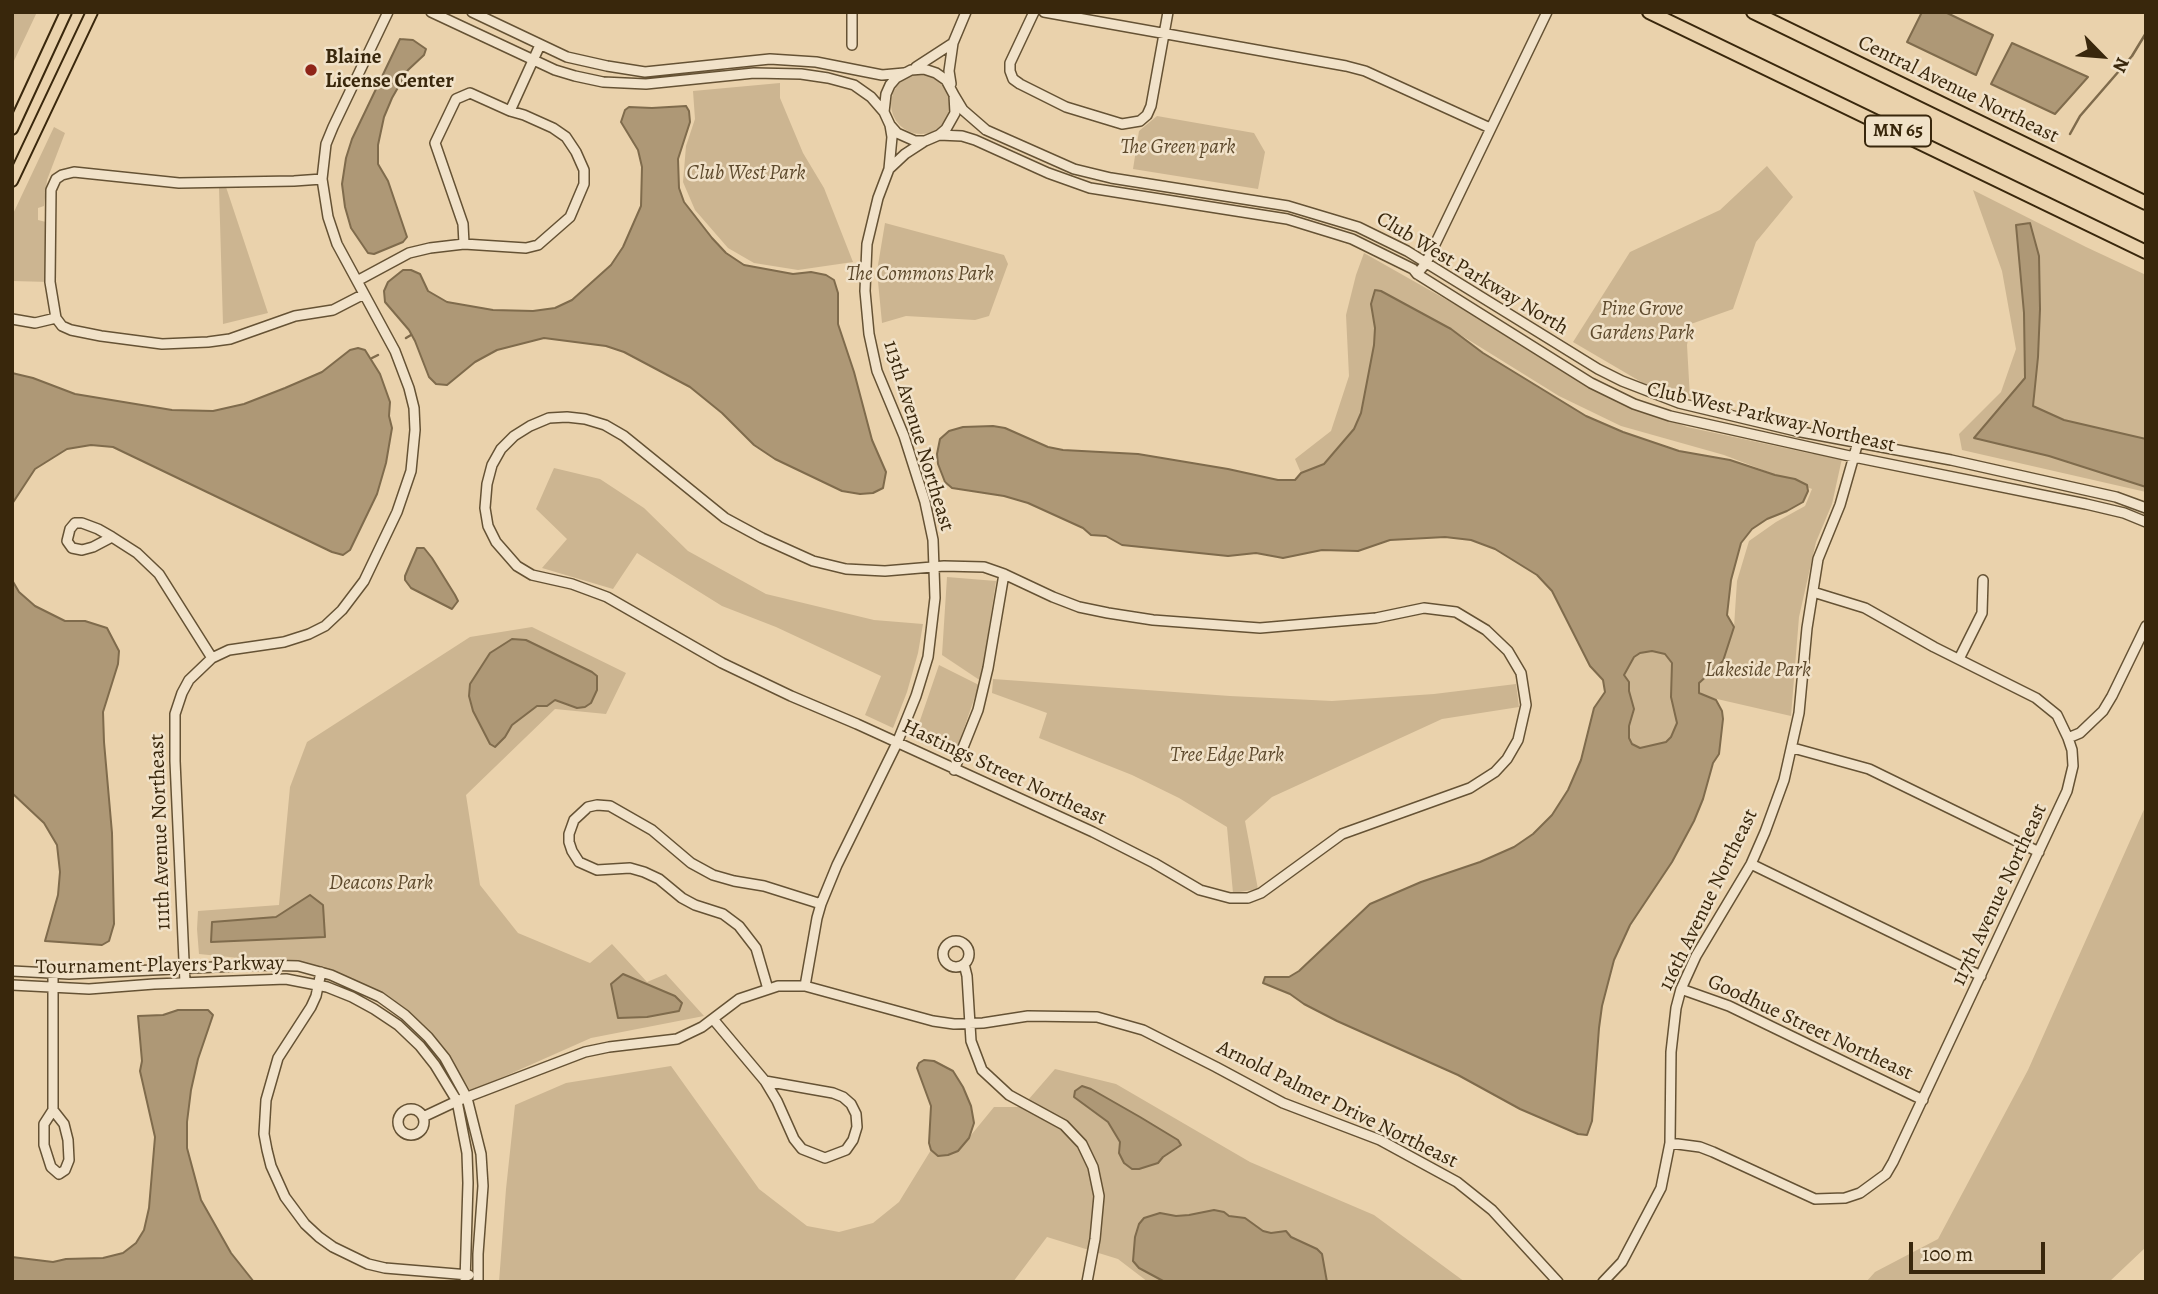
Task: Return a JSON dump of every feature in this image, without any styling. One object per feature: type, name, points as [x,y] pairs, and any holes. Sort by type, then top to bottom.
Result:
[{"type":"highway","name":"MN 65","points":[[1649,12],[2146,252]]},
{"type":"highway","name":"Central Avenue Northeast","points":[[1753,12],[2146,203]]},
{"type":"main road","points":[[12,129],[66,12]]},
{"type":"main road","points":[[12,181],[92,12]]},
{"type":"street","name":"111th Avenue Northeast","points":[[185,982],[175,714],[189,680],[212,658],[229,650],[293,640],[325,626],[364,582],[397,512],[411,471],[414,408],[409,388],[395,351],[337,244],[328,217],[322,179],[326,144],[332,127],[388,12]]},
{"type":"street","points":[[431,12],[532,60],[575,76],[624,83],[667,83],[712,76],[769,72],[814,76],[854,85],[871,97],[890,125],[905,138],[925,141]]},
{"type":"street","points":[[472,12],[567,57],[607,66],[645,72],[770,59],[816,62],[882,75],[924,69],[946,80],[953,93]]},
{"type":"street","points":[[852,12],[852,45]]},
{"type":"street","points":[[889,169],[905,154],[939,135],[946,129],[955,113],[949,71],[953,43],[966,12]]},
{"type":"street","points":[[1034,12],[1010,63],[1013,79],[1066,107],[1122,124],[1140,121],[1151,106],[1168,12]]},
{"type":"street","points":[[1044,12],[1335,63],[1365,71],[1490,128]]},
{"type":"street","points":[[1417,274],[1426,263],[1547,12]]},
{"type":"street","points":[[884,113],[890,85],[953,43]]},
{"type":"street","points":[[510,111],[540,45]]},
{"type":"street","points":[[357,281],[409,253],[430,248],[464,244],[526,248],[538,245],[570,217],[584,184],[584,170],[566,137],[524,115],[470,93],[456,99],[435,143],[463,224],[464,244]]},
{"type":"street","name":"Club West Parkway North","points":[[953,93],[963,110],[986,130],[1066,166],[1111,178],[1288,206],[1358,227],[1407,251],[1565,349],[1622,381],[1679,402],[1796,431],[2116,497],[2146,508]]},
{"type":"street","name":"113th Avenue Northeast","points":[[805,986],[821,904],[856,823],[897,743],[916,696],[928,657],[935,598],[933,540],[924,499],[904,436],[877,371],[864,291],[867,244],[878,198],[889,169],[892,137],[890,125]]},
{"type":"street","name":"Club West Parkway Northeast","points":[[939,135],[962,136],[975,140],[1048,173],[1090,188],[1287,219],[1369,246],[1413,269],[1591,383],[1634,404],[1670,416],[2086,504],[2124,513],[2146,522]]},
{"type":"street","points":[[322,179],[179,183],[74,172],[62,175],[56,179],[51,190],[50,282],[56,318],[62,326],[71,330],[101,336],[162,344],[208,342],[230,339],[296,316],[333,310],[365,294]]},
{"type":"street","points":[[12,319],[35,323],[56,318]]},
{"type":"street","name":"Hastings Street Northeast","points":[[935,567],[885,571],[846,569],[813,561],[725,518],[624,436],[605,425],[585,419],[549,418],[514,436],[501,449],[492,465],[487,484],[485,508],[488,526],[496,541],[517,566],[532,575],[572,584],[607,597],[722,663],[1093,832],[1200,890],[1230,898],[1248,898],[1261,893],[1342,834],[1470,788],[1495,772],[1507,759],[1518,740],[1526,705],[1521,673],[1508,651],[1486,630],[1456,612],[1424,608],[1376,618],[1260,628],[1153,620],[1079,607],[1004,574]]},
{"type":"street","name":"116th Avenue Northeast","points":[[1603,1282],[1622,1262],[1661,1188],[1670,1143],[1671,1052],[1681,989],[1696,956],[1751,864],[1774,807],[1793,748],[1818,559],[1840,505],[1858,442]]},
{"type":"street","points":[[111,537],[82,550],[72,548],[67,541],[70,529],[75,523],[82,523],[99,529],[137,553],[159,574],[212,658]]},
{"type":"street","points":[[935,567],[984,567],[1004,574],[989,668],[978,709],[954,770]]},
{"type":"street","points":[[1959,659],[1982,613],[1983,580]]},
{"type":"street","points":[[1813,592],[1865,608],[1934,647],[2036,698],[2057,715],[2068,738],[2080,733],[2103,711],[2146,626]]},
{"type":"street","name":"117th Avenue Northeast","points":[[1670,1143],[1700,1147],[1713,1152],[1815,1199],[1845,1198],[1874,1184],[1886,1174],[1894,1162],[2071,781],[2072,750],[2068,738]]},
{"type":"street","points":[[1793,748],[1869,769],[2039,852]]},
{"type":"street","points":[[768,989],[756,948],[739,926],[723,914],[682,898],[659,879],[629,868],[597,870],[579,862],[569,842],[574,820],[588,807],[610,806],[652,830],[691,863],[713,875],[764,886],[821,904]]},
{"type":"street","points":[[1751,864],[1981,976]]},
{"type":"street","points":[[964,964],[971,1041],[982,1070],[1009,1095],[1064,1125],[1082,1144],[1093,1167],[1099,1196],[1087,1282]]},
{"type":"street","name":"Tournament Players Parkway","points":[[12,971],[52,973],[257,965],[298,967],[321,972],[368,991],[405,1015],[428,1037],[444,1058],[467,1098],[481,1154],[478,1278]]},
{"type":"street","points":[[321,972],[311,1007],[278,1058],[266,1100],[264,1134],[267,1150],[285,1197],[305,1224],[319,1237],[359,1260],[385,1268],[478,1278]]},
{"type":"street","points":[[52,973],[53,1110],[44,1124],[44,1145],[51,1167],[60,1174],[69,1160],[68,1140],[64,1124],[53,1110]]},
{"type":"street","name":"Tournament Players Parkway","points":[[12,985],[89,989],[185,982],[286,979],[319,985],[352,997],[398,1025],[427,1056],[457,1101],[467,1153],[465,1278]]},
{"type":"street","name":"Arnold Palmer Drive Northeast","points":[[423,1116],[585,1052],[677,1039],[702,1027],[739,999],[778,986],[805,986],[933,1021],[970,1024],[1028,1016],[1097,1017],[1143,1030],[1283,1103],[1380,1140],[1457,1182],[1492,1210],[1558,1282]]},
{"type":"street","name":"Goodhue Street Northeast","points":[[1681,989],[1728,1006],[1923,1100]]},
{"type":"street","points":[[713,1018],[765,1082],[777,1101],[793,1139],[802,1149],[825,1158],[846,1150],[857,1127],[856,1114],[851,1104],[843,1097],[765,1082]]},
{"type":"green space","points":[[12,12],[37,12],[12,65]]},
{"type":"green space","points":[[915,74],[927,74],[943,82],[949,92],[949,116],[943,126],[927,134],[915,134],[899,126],[891,110],[891,98],[899,82]]},
{"type":"green space","name":"Club West Park","points":[[780,83],[780,98],[803,153],[824,188],[853,262],[798,270],[754,263],[728,248],[695,210],[683,182],[686,146],[695,119],[693,91]]},
{"type":"green space","name":"The Green park","points":[[1157,116],[1254,133],[1265,152],[1258,189],[1133,169],[1139,131]]},
{"type":"green space","points":[[54,127],[65,133],[47,180],[44,206],[38,208],[38,220],[46,222],[50,282],[12,281],[12,216]]},
{"type":"green space","name":"Pine Grove Gardens Park","points":[[1767,166],[1793,197],[1756,242],[1733,309],[1691,324],[1687,345],[1690,398],[1643,383],[1573,342],[1630,252],[1720,210]]},
{"type":"green space","points":[[226,187],[268,313],[223,324],[219,188]]},
{"type":"green space","points":[[1973,190],[2146,275],[2146,492],[1962,450],[1959,434],[2001,392],[2016,349],[2002,271]]},
{"type":"green space","name":"The Commons Park","points":[[885,223],[1004,255],[1008,264],[989,316],[975,320],[906,316],[882,323],[877,271]]},
{"type":"green space","name":"Lakeside Park","points":[[1364,253],[1609,397],[1687,427],[1813,454],[1843,454],[1832,504],[1816,542],[1799,617],[1791,716],[1704,696],[1699,693],[1699,683],[1723,661],[1734,627],[1737,581],[1749,541],[1805,506],[1812,489],[1724,455],[1621,426],[1559,396],[1451,329],[1381,291],[1371,304],[1375,328],[1374,345],[1361,413],[1354,429],[1323,464],[1301,473],[1295,459],[1331,431],[1349,376],[1346,315]]},
{"type":"green space","points":[[554,468],[600,479],[644,508],[688,551],[766,594],[874,620],[923,624],[907,692],[893,728],[865,715],[881,676],[776,627],[722,606],[637,553],[613,589],[542,568],[567,539],[536,509]]},
{"type":"green space","points":[[947,577],[996,581],[981,681],[942,655]]},
{"type":"green space","name":"Deacons Park","points":[[532,627],[626,673],[606,714],[555,709],[466,795],[480,885],[518,933],[590,963],[612,944],[647,982],[666,974],[704,1016],[591,1038],[470,1090],[430,1032],[408,1011],[378,991],[323,969],[199,954],[198,911],[279,905],[290,787],[307,742],[470,637]]},
{"type":"green space","name":"Lakeside Park","points":[[1652,651],[1665,654],[1672,663],[1671,688],[1677,723],[1666,742],[1640,748],[1632,744],[1629,738],[1634,709],[1629,682],[1624,675],[1634,657]]},
{"type":"green space","points":[[939,665],[979,685],[954,757],[914,738]]},
{"type":"green space","name":"Tree Edge Park","points":[[993,679],[1332,701],[1434,694],[1516,684],[1519,707],[1442,719],[1272,797],[1245,821],[1258,889],[1233,893],[1227,827],[1179,798],[1132,775],[1039,738],[1047,713],[992,693]]},
{"type":"green space","points":[[2146,805],[2146,1247],[2109,1282],[1866,1282],[1875,1272],[1938,1239],[2028,1070]]},
{"type":"green space","points":[[671,1066],[759,1189],[807,1226],[839,1232],[873,1223],[899,1202],[931,1150],[939,1156],[958,1151],[994,1107],[1022,1107],[1055,1069],[1116,1084],[1250,1162],[1374,1215],[1465,1282],[1148,1282],[1118,1259],[1047,1237],[1013,1282],[499,1282],[515,1105],[566,1083]]},
{"type":"shaded area","points":[[1922,12],[1945,12],[1993,35],[1976,75],[1907,42]]},
{"type":"shaded area","points":[[400,39],[413,40],[426,49],[424,55],[408,70],[384,117],[378,145],[378,164],[388,181],[407,237],[403,242],[374,254],[368,253],[351,228],[342,184],[352,139]]},
{"type":"shaded area","points":[[2012,43],[2088,77],[2055,114],[1991,84]]},
{"type":"shaded area","points":[[686,106],[690,122],[678,159],[679,188],[684,202],[712,238],[726,253],[744,265],[793,274],[811,272],[834,280],[838,293],[838,324],[872,440],[886,472],[883,488],[873,493],[842,491],[775,459],[754,445],[722,413],[690,387],[624,352],[606,346],[544,338],[497,350],[475,362],[447,385],[436,384],[429,377],[409,330],[385,302],[384,291],[388,282],[403,270],[420,274],[428,291],[447,302],[493,310],[533,311],[555,308],[572,300],[611,265],[623,247],[641,206],[642,167],[638,150],[621,122],[625,110],[629,107]]},
{"type":"shaded area","points":[[2030,223],[2039,256],[2040,309],[2033,406],[2064,420],[2146,439],[2146,487],[2049,456],[1974,438],[2025,378],[2024,313],[2016,225]]},
{"type":"shaded area","points":[[1375,290],[1381,291],[1451,329],[1483,353],[1586,416],[1623,432],[1679,451],[1730,460],[1807,485],[1808,491],[1803,502],[1767,519],[1752,529],[1741,543],[1731,580],[1727,615],[1734,627],[1723,661],[1699,683],[1699,693],[1716,700],[1722,711],[1719,754],[1713,763],[1694,821],[1672,862],[1630,925],[1614,960],[1602,1006],[1592,1121],[1587,1135],[1578,1134],[1520,1109],[1458,1075],[1337,1021],[1290,994],[1263,983],[1265,977],[1289,977],[1299,971],[1370,904],[1514,847],[1533,834],[1552,815],[1568,790],[1581,760],[1594,708],[1605,692],[1603,680],[1590,666],[1552,591],[1537,575],[1495,549],[1471,540],[1445,537],[1390,540],[1358,551],[1322,550],[1283,558],[1256,553],[1228,556],[1122,545],[1106,536],[1091,535],[1083,528],[1028,503],[1004,496],[952,488],[945,482],[938,464],[940,439],[949,431],[963,427],[993,426],[1063,450],[1138,454],[1278,480],[1295,480],[1301,473],[1324,464],[1354,429],[1361,413],[1374,345],[1375,328],[1371,304]],"holes":[[[1652,651],[1665,654],[1672,663],[1671,697],[1677,723],[1666,742],[1640,748],[1632,744],[1629,738],[1634,709],[1629,682],[1624,675],[1634,657],[1640,653]]]},
{"type":"shaded area","points":[[350,350],[365,350],[380,374],[390,402],[392,428],[377,494],[350,550],[343,555],[113,447],[91,445],[67,449],[35,469],[12,504],[12,373],[75,394],[172,410],[213,411],[244,404],[322,372]]},
{"type":"shaded area","points":[[417,548],[424,548],[455,595],[458,601],[452,609],[411,588],[405,580]]},
{"type":"shaded area","points":[[12,580],[19,592],[35,606],[65,621],[85,621],[107,628],[119,651],[118,664],[103,712],[112,833],[114,924],[109,941],[102,945],[45,941],[58,895],[60,872],[57,845],[44,823],[12,793]]},
{"type":"shaded area","points":[[512,639],[526,640],[592,672],[597,676],[597,690],[591,703],[585,707],[577,708],[555,700],[547,706],[537,706],[512,725],[495,747],[490,744],[473,711],[469,696],[470,684],[490,653]]},
{"type":"shaded area","points":[[310,895],[323,905],[325,937],[211,942],[212,922],[276,917]]},
{"type":"shaded area","points":[[623,974],[675,996],[682,1003],[679,1011],[647,1017],[618,1018],[611,984]]},
{"type":"shaded area","points":[[178,1010],[208,1010],[213,1015],[191,1090],[187,1148],[201,1200],[231,1253],[254,1282],[12,1282],[12,1257],[53,1262],[103,1258],[123,1253],[136,1243],[144,1230],[149,1208],[155,1137],[140,1071],[142,1061],[138,1016],[163,1015]]},
{"type":"shaded area","points":[[924,1060],[934,1061],[953,1071],[971,1106],[974,1123],[969,1138],[958,1151],[948,1155],[938,1156],[931,1150],[929,1143],[931,1106],[917,1068]]},
{"type":"shaded area","points":[[1082,1086],[1140,1117],[1178,1140],[1181,1145],[1158,1163],[1132,1169],[1124,1163],[1119,1153],[1120,1142],[1108,1122],[1074,1097],[1075,1091]]},
{"type":"shaded area","points":[[1214,1210],[1245,1218],[1263,1231],[1286,1231],[1291,1237],[1317,1249],[1322,1254],[1327,1282],[1165,1282],[1139,1268],[1133,1261],[1135,1237],[1144,1218],[1160,1213],[1176,1216]]},
{"type":"waterway","points":[[2070,134],[2080,116],[2132,56],[2146,33]]},
{"type":"waterway","points":[[406,338],[411,335]]},
{"type":"waterway","points":[[372,358],[378,355]]},
{"type":"place","name":"Blaine License Center","points":[[311,70]]}]
